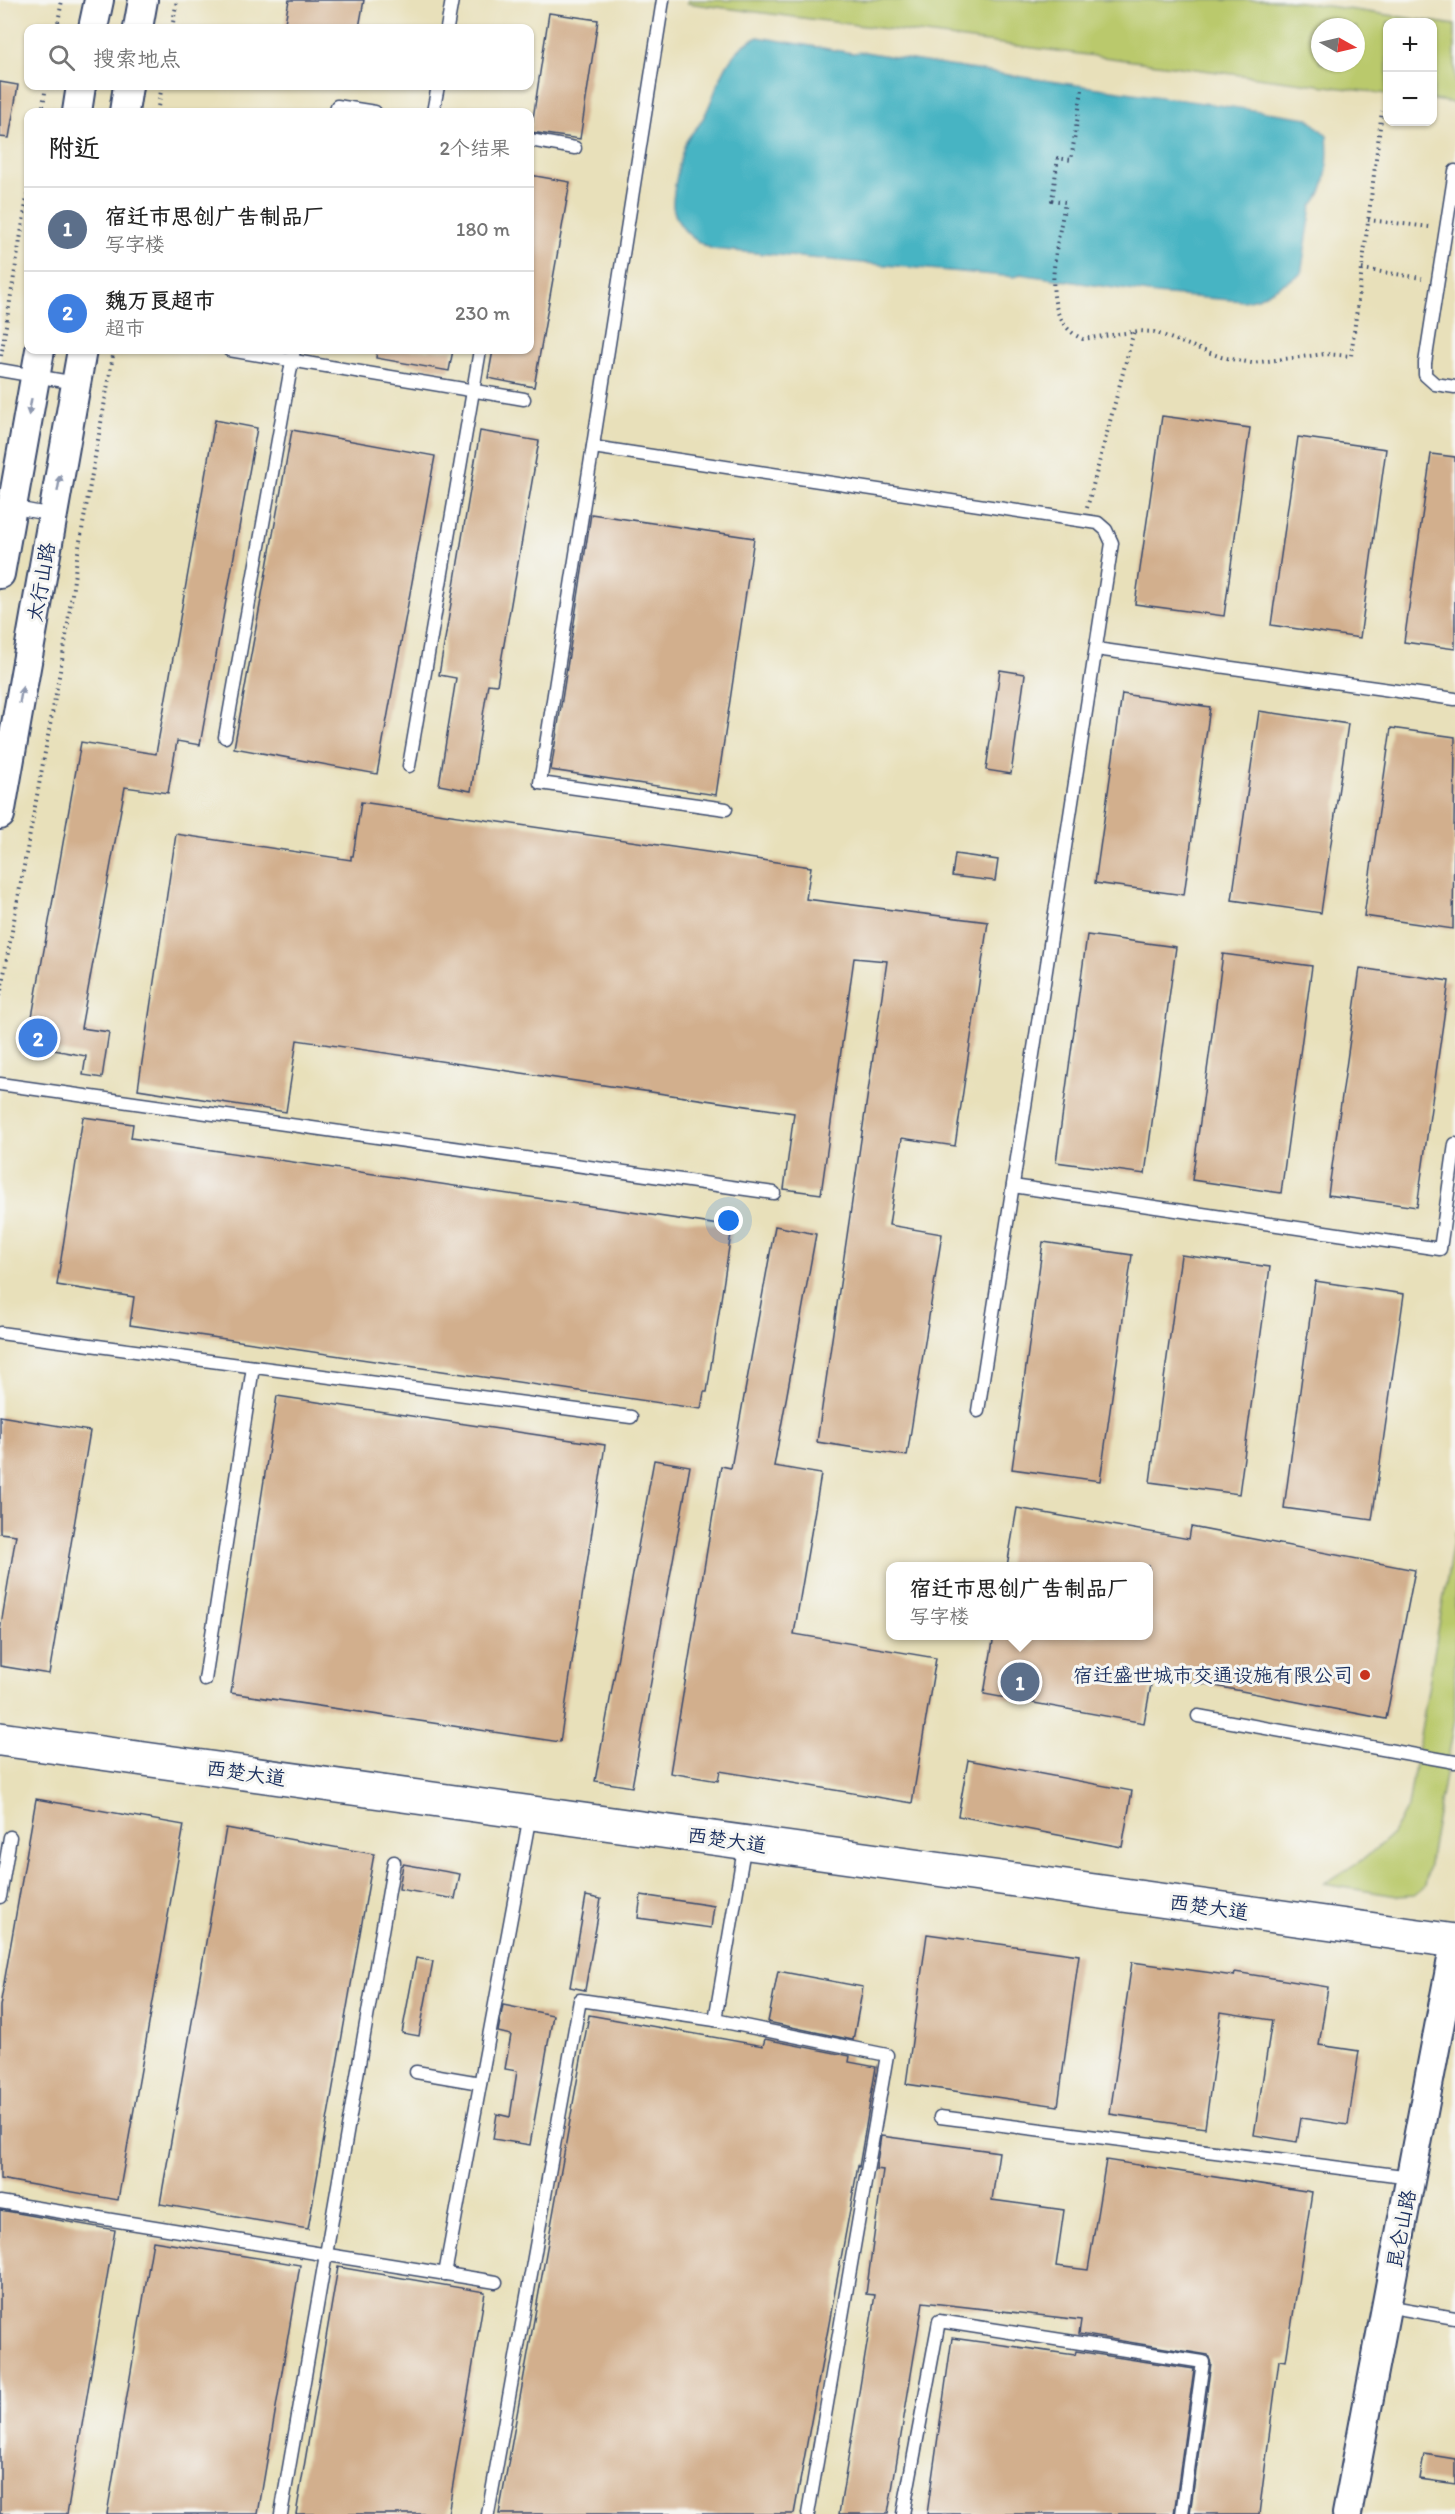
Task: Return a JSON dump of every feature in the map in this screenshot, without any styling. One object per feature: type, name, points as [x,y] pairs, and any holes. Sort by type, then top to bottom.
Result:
[{"type":"main road","name":"西楚大道","points":[[0,1739],[1455,1942]]},
{"type":"street","points":[[94,24],[99,0]]},
{"type":"street","points":[[139,24],[143,0]]},
{"type":"street","points":[[78,108],[80,90]]},
{"type":"street","points":[[125,108],[127,90]]},
{"type":"street","name":"太行山路","points":[[0,815],[81,354]]},
{"type":"street","points":[[0,574],[6,507],[38,363]]},
{"type":"street","name":"昆仑山路","points":[[1347,2514],[1455,1942]]},
{"type":"lane","points":[[448,24],[452,0]]},
{"type":"lane","points":[[663,0],[540,783],[726,809]]},
{"type":"lane","points":[[434,108],[437,90]]},
{"type":"lane","points":[[534,141],[575,148]]},
{"type":"lane","points":[[1455,171],[1425,363],[1425,375],[1435,384],[1455,387]]},
{"type":"lane","points":[[409,766],[479,354]]},
{"type":"lane","points":[[225,737],[293,355],[524,399]]},
{"type":"lane","points":[[0,370],[38,363],[76,383]]},
{"type":"lane","points":[[593,447],[1083,521],[1098,524],[1106,530],[1112,543],[978,1412]]},
{"type":"lane","points":[[6,507],[53,515]]},
{"type":"lane","points":[[1096,649],[1455,699]]},
{"type":"lane","points":[[0,1084],[774,1193]]},
{"type":"lane","points":[[1013,1186],[1440,1249],[1455,1144]]},
{"type":"lane","points":[[0,1334],[631,1417]]},
{"type":"lane","points":[[205,1680],[253,1367]]},
{"type":"lane","points":[[1198,1716],[1455,1762]]},
{"type":"lane","points":[[445,2274],[531,1812]]},
{"type":"lane","points":[[0,1898],[10,1837]]},
{"type":"lane","points":[[715,2020],[745,1842]]},
{"type":"lane","points":[[281,2514],[394,1862]]},
{"type":"lane","points":[[488,2514],[580,2000],[715,2020],[887,2055],[808,2514]]},
{"type":"lane","points":[[416,2072],[480,2083]]},
{"type":"lane","points":[[940,2117],[1411,2177]]},
{"type":"lane","points":[[0,2202],[496,2282]]},
{"type":"lane","points":[[1386,2306],[1455,2319]]},
{"type":"lane","points":[[903,2514],[939,2321],[1203,2362],[1182,2514]]},
{"type":"path","points":[[58,24],[62,0]]},
{"type":"path","points":[[173,24],[177,0]]},
{"type":"path","points":[[43,108],[45,90]]},
{"type":"path","points":[[158,108],[161,90]]},
{"type":"path","points":[[1082,90],[1071,160],[1058,158],[1052,200],[1065,202],[1053,285],[1055,308],[1074,336],[1083,339],[1134,332],[1154,332],[1221,357],[1252,363],[1325,354],[1351,356],[1382,111]]},
{"type":"path","points":[[0,363],[24,216]]},
{"type":"path","points":[[1368,220],[1446,229]]},
{"type":"path","points":[[1362,269],[1438,280]]},
{"type":"path","points":[[1083,521],[1134,332]]},
{"type":"path","points":[[0,996],[64,644],[113,354]]},
{"type":"green space","points":[[688,0],[1287,0],[1408,18],[1383,18],[1383,93],[687,3]]},
{"type":"green space","points":[[1437,22],[1455,25],[1455,103],[1437,101]]},
{"type":"green space","points":[[1455,1531],[1455,1720],[1425,1886],[1414,1895],[1397,1896],[1324,1884],[1365,1858],[1392,1834],[1408,1806]]},
{"type":"water","points":[[758,37],[852,53],[865,52],[1031,79],[1308,118],[1327,136],[1328,154],[1324,183],[1312,206],[1301,274],[1258,298],[1244,301],[1155,294],[1020,274],[1015,277],[712,249],[687,233],[675,215],[673,201],[677,173],[687,140],[707,111],[728,63],[745,44]]},
{"type":"building","points":[[289,0],[364,0],[360,24],[285,24]]},
{"type":"building","points":[[549,13],[598,20],[580,139],[534,132],[534,112]]},
{"type":"building","points":[[0,82],[18,85],[9,138],[0,137]]},
{"type":"building","points":[[534,176],[570,182],[534,387],[488,378],[492,354],[534,354]]},
{"type":"building","points":[[376,354],[452,354],[449,371],[376,358]]},
{"type":"building","points":[[1162,416],[1250,428],[1224,616],[1135,604]]},
{"type":"building","points":[[215,420],[257,428],[200,745],[177,741],[168,793],[125,787],[81,1028],[109,1032],[102,1078],[83,1075],[86,1056],[27,1045],[81,742],[156,754]]},
{"type":"building","points":[[292,430],[435,456],[377,774],[234,748]]},
{"type":"building","points":[[480,431],[539,441],[497,685],[488,684],[471,791],[439,785],[456,678],[439,675]]},
{"type":"building","points":[[1298,437],[1386,449],[1360,638],[1271,625]]},
{"type":"building","points":[[1431,454],[1455,457],[1455,649],[1404,642]]},
{"type":"building","points":[[591,514],[754,538],[716,795],[551,770]]},
{"type":"building","points":[[1000,670],[1025,674],[1011,774],[986,770]]},
{"type":"building","points":[[1122,694],[1210,707],[1184,895],[1095,883]]},
{"type":"building","points":[[1259,711],[1348,724],[1321,913],[1232,900]]},
{"type":"building","points":[[1391,728],[1455,737],[1453,929],[1364,916]]},
{"type":"building","points":[[361,802],[811,867],[806,899],[988,922],[955,1146],[902,1138],[889,1225],[942,1234],[907,1456],[817,1442],[887,961],[854,958],[821,1194],[784,1189],[794,1113],[297,1040],[286,1112],[138,1089],[176,834],[351,860]]},
{"type":"building","points":[[955,854],[998,860],[995,881],[952,876]]},
{"type":"building","points":[[1087,935],[1176,947],[1145,1174],[1056,1162]]},
{"type":"building","points":[[1223,954],[1312,966],[1281,1193],[1192,1180]]},
{"type":"building","points":[[1360,968],[1449,981],[1417,1207],[1328,1195]]},
{"type":"building","points":[[83,1117],[133,1124],[131,1138],[732,1227],[707,1392],[704,1392],[701,1409],[130,1325],[134,1297],[57,1285]]},
{"type":"building","points":[[775,1226],[816,1234],[774,1466],[821,1474],[794,1634],[936,1658],[912,1803],[720,1771],[718,1781],[670,1773],[721,1466],[731,1468]]},
{"type":"building","points":[[1043,1242],[1132,1255],[1100,1481],[1012,1469]]},
{"type":"building","points":[[1181,1255],[1270,1267],[1239,1494],[1150,1482]]},
{"type":"building","points":[[1315,1281],[1404,1294],[1372,1520],[1284,1508]]},
{"type":"building","points":[[277,1396],[605,1445],[560,1742],[231,1693]]},
{"type":"building","points":[[0,1416],[90,1431],[49,1674],[0,1666],[0,1631],[16,1535],[0,1533]]},
{"type":"building","points":[[654,1460],[690,1466],[632,1787],[595,1781]]},
{"type":"building","points":[[1017,1508],[1189,1539],[1191,1527],[1415,1570],[1386,1719],[1153,1674],[1144,1723],[984,1694],[993,1640],[1153,1640],[1153,1562],[1008,1562]]},
{"type":"building","points":[[968,1760],[1132,1791],[1122,1847],[958,1816]]},
{"type":"building","points":[[36,1799],[184,1825],[118,2200],[0,2179],[0,2006]]},
{"type":"building","points":[[226,1828],[374,1854],[308,2229],[160,2204]]},
{"type":"building","points":[[403,1864],[460,1874],[455,1899],[399,1889]]},
{"type":"building","points":[[641,1895],[714,1906],[711,1928],[638,1918]]},
{"type":"building","points":[[586,1896],[601,1899],[585,1990],[570,1987]]},
{"type":"building","points":[[927,1934],[1079,1955],[1058,2106],[906,2084]]},
{"type":"building","points":[[416,1958],[433,1961],[419,2036],[402,2033]]},
{"type":"building","points":[[1132,1962],[1234,1976],[1235,1972],[1328,1987],[1319,2045],[1359,2051],[1348,2125],[1301,2118],[1297,2142],[1254,2135],[1272,2020],[1221,2012],[1205,2128],[1110,2114]]},
{"type":"building","points":[[778,1971],[863,1987],[853,2040],[768,2022]]},
{"type":"building","points":[[503,2005],[553,2015],[530,2145],[493,2139],[497,2114],[510,2117],[517,2071],[505,2069],[511,2035],[498,2032]]},
{"type":"building","points":[[589,2015],[763,2046],[765,2039],[850,2056],[849,2062],[876,2067],[794,2514],[499,2514]]},
{"type":"building","points":[[881,2136],[999,2152],[992,2200],[1064,2210],[1056,2266],[1088,2270],[1106,2160],[1312,2192],[1286,2361],[1279,2360],[1259,2514],[1190,2514],[1211,2363],[1208,2355],[1079,2334],[1081,2320],[923,2302],[888,2514],[839,2514],[875,2295],[866,2294],[883,2170],[876,2169]]},
{"type":"building","points":[[0,2210],[115,2230],[67,2514],[0,2514]]},
{"type":"building","points":[[153,2241],[300,2265],[258,2514],[107,2514]]},
{"type":"building","points":[[338,2267],[485,2292],[448,2514],[296,2514]]},
{"type":"building","points":[[952,2338],[1075,2355],[1076,2351],[1194,2369],[1174,2514],[927,2514]]},
{"type":"building","points":[[1424,2454],[1455,2459],[1455,2484],[1420,2479]]},
{"type":"place","name":"魏万良超市","points":[[38,1038]]},
{"type":"place","name":"宿迁盛世城市交通设施有限公司","points":[[1365,1675]]},
{"type":"place","name":"宿迁市思创广告制品厂","points":[[1020,1682]]}]
